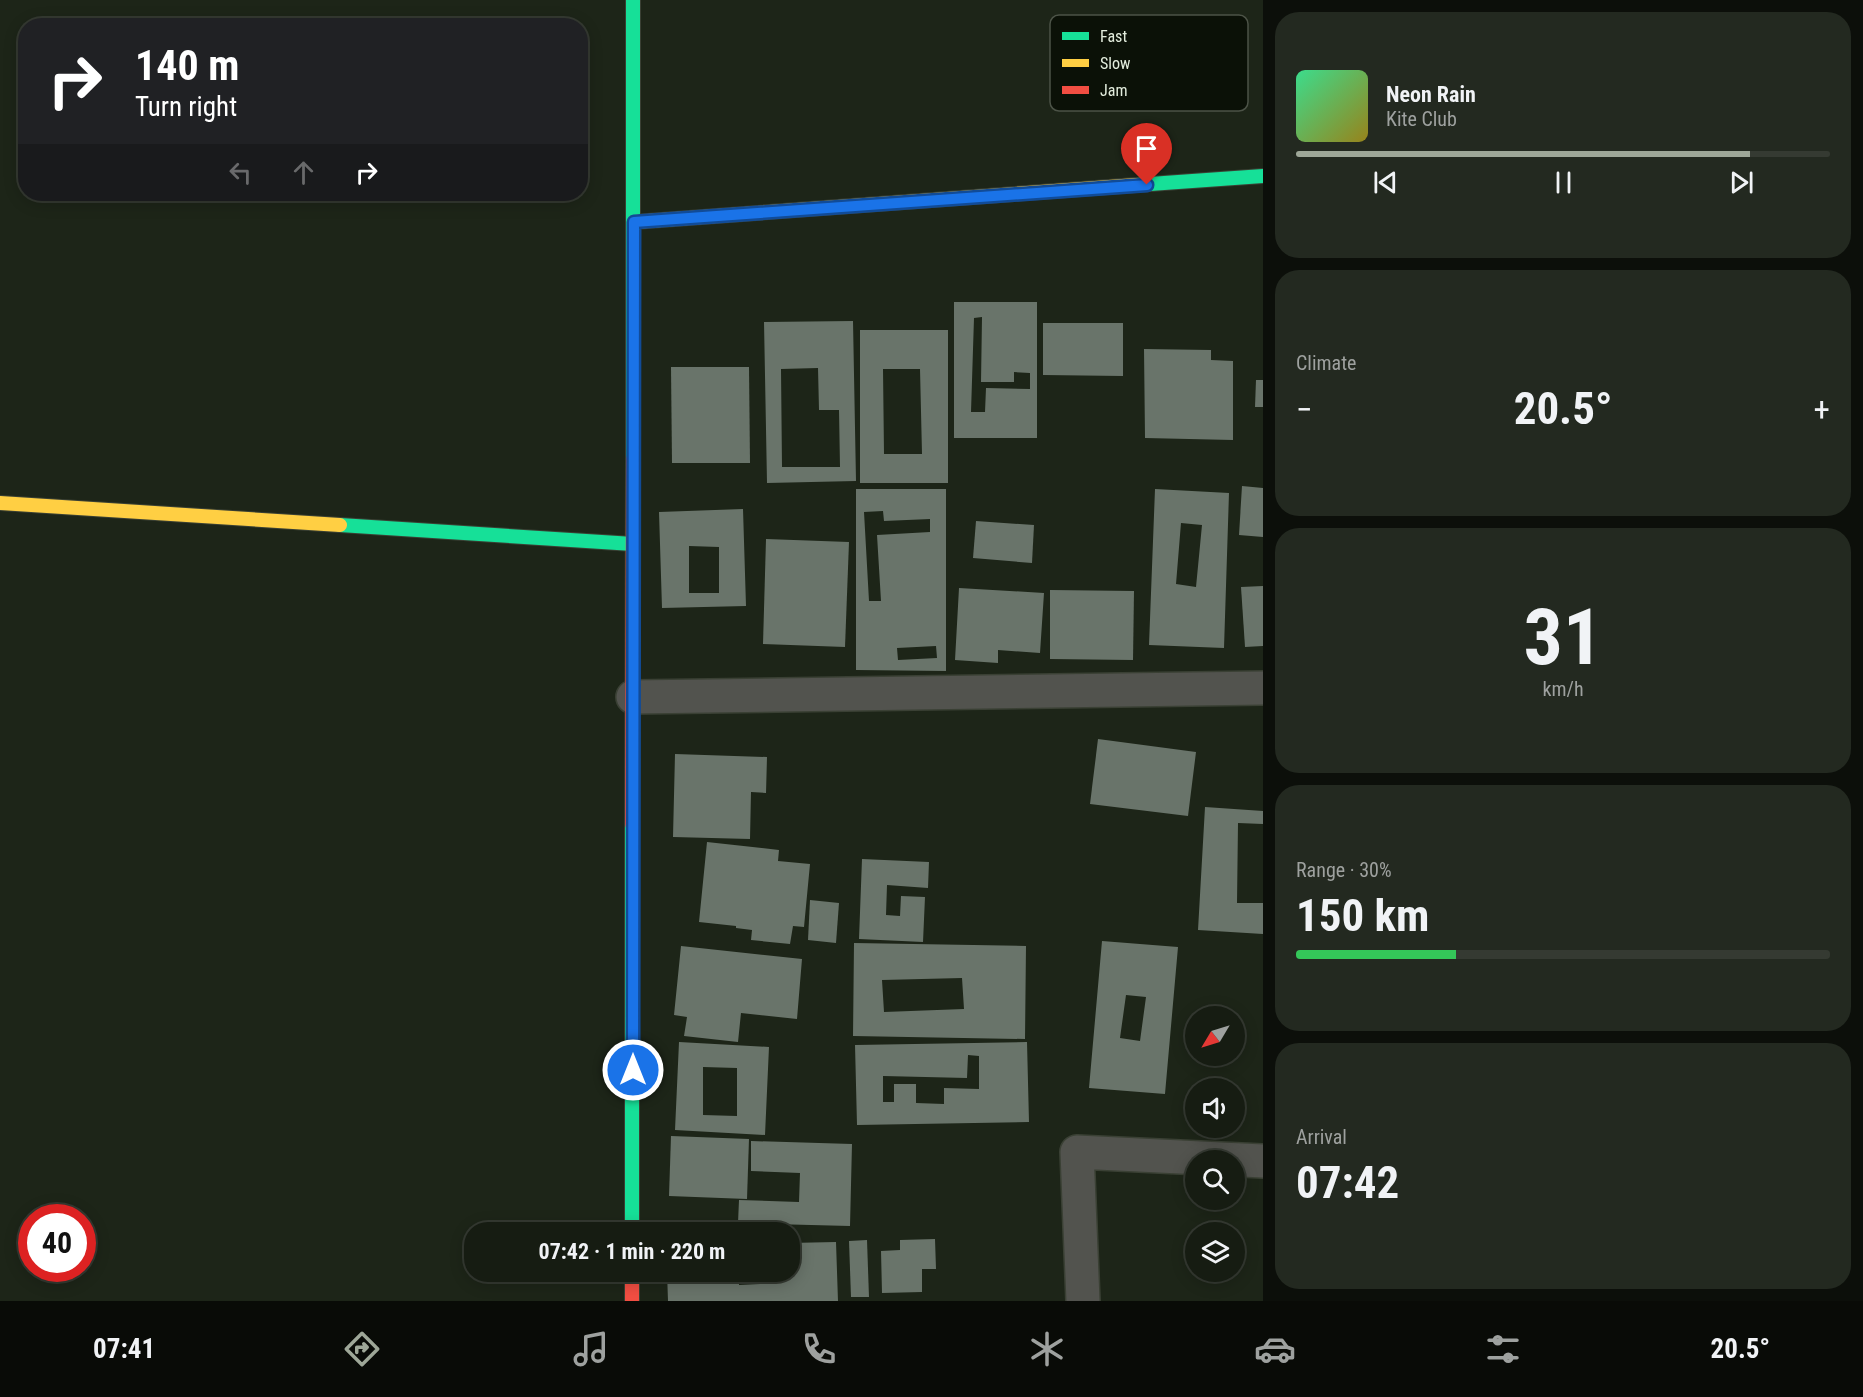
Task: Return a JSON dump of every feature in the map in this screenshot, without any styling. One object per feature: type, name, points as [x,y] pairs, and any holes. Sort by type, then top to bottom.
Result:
[{"type":"street","points":[[632,1222],[633,0]]},
{"type":"street","points":[[634,222],[1263,176]]},
{"type":"street","points":[[0,503],[633,544]]},
{"type":"street","points":[[633,697],[1263,688]]},
{"type":"street","points":[[1083,1301],[1077,1152],[1263,1161]]},
{"type":"street","points":[[632,1282],[632,1301]]},
{"type":"building","points":[[954,302],[1037,302],[1037,438],[954,438]],"holes":[[[982,317],[981,382],[1014,382],[1014,372],[1030,373],[1030,389],[986,388],[985,412],[971,412],[974,318]]]},
{"type":"building","points":[[853,321],[856,481],[767,483],[764,322]],"holes":[[[818,368],[819,410],[839,410],[840,467],[782,467],[781,369]]]},
{"type":"building","points":[[1043,323],[1123,323],[1123,376],[1043,375]]},
{"type":"building","points":[[860,330],[948,330],[948,483],[860,483]],"holes":[[[883,369],[920,369],[922,454],[884,454]]]},
{"type":"building","points":[[1144,349],[1211,350],[1211,360],[1233,361],[1233,440],[1145,438]]},
{"type":"building","points":[[671,367],[749,367],[750,463],[672,463]]},
{"type":"building","points":[[1256,380],[1263,380],[1263,407],[1255,407]]},
{"type":"building","points":[[1242,486],[1263,488],[1263,537],[1239,535]]},
{"type":"building","points":[[856,489],[946,489],[946,671],[856,670]],"holes":[[[883,511],[884,521],[930,519],[930,532],[877,535],[881,601],[869,601],[864,512]],[[936,646],[937,658],[898,660],[897,648]]]},
{"type":"building","points":[[1155,489],[1229,493],[1224,648],[1149,645]],"holes":[[[1181,523],[1202,525],[1196,587],[1176,584]]]},
{"type":"building","points":[[743,509],[746,606],[662,608],[659,512]],"holes":[[[689,546],[719,547],[719,593],[689,593]]]},
{"type":"building","points":[[976,521],[1034,525],[1032,563],[973,558]]},
{"type":"building","points":[[766,539],[849,542],[845,647],[763,644]]},
{"type":"building","points":[[1263,586],[1263,646],[1245,647],[1241,587]]},
{"type":"building","points":[[959,588],[1044,593],[1040,653],[998,650],[998,663],[955,660]]},
{"type":"building","points":[[1050,590],[1134,591],[1133,660],[1050,659]]},
{"type":"building","points":[[1098,739],[1196,752],[1188,816],[1090,804]]},
{"type":"building","points":[[675,754],[767,757],[766,793],[751,792],[750,839],[673,837]]},
{"type":"building","points":[[1205,807],[1263,811],[1263,824],[1238,823],[1237,903],[1263,903],[1263,934],[1198,930]]},
{"type":"building","points":[[707,842],[779,850],[778,861],[810,864],[804,927],[793,926],[790,944],[751,940],[752,930],[699,922]]},
{"type":"building","points":[[862,859],[929,862],[928,888],[887,885],[886,915],[900,916],[901,896],[925,897],[923,942],[859,939]]},
{"type":"building","points":[[810,900],[839,903],[836,943],[808,940]]},
{"type":"building","points":[[1102,941],[1178,947],[1165,1094],[1089,1088]],"holes":[[[1126,995],[1146,997],[1140,1041],[1120,1038]]]},
{"type":"building","points":[[854,943],[1026,946],[1025,1039],[853,1036]],"holes":[[[962,978],[964,1009],[884,1012],[882,980]]]},
{"type":"building","points":[[681,946],[802,959],[797,1019],[741,1013],[738,1042],[684,1036],[687,1017],[674,1015]]},
{"type":"building","points":[[679,1042],[769,1047],[765,1135],[675,1130]],"holes":[[[703,1067],[737,1068],[737,1116],[703,1115]]]},
{"type":"building","points":[[1027,1042],[1029,1122],[857,1125],[855,1045]],"holes":[[[968,1055],[979,1056],[979,1089],[944,1088],[944,1104],[916,1103],[916,1084],[894,1084],[894,1102],[883,1102],[883,1076],[967,1078]]]},
{"type":"building","points":[[671,1136],[749,1139],[747,1199],[669,1196]]},
{"type":"building","points":[[751,1141],[852,1144],[850,1226],[800,1225],[800,1222],[738,1222],[739,1200],[799,1202],[800,1173],[751,1171]]},
{"type":"building","points":[[935,1239],[936,1269],[922,1269],[922,1292],[882,1293],[881,1251],[900,1250],[900,1240]]},
{"type":"building","points":[[867,1240],[869,1297],[851,1297],[849,1241]]},
{"type":"building","points":[[836,1242],[838,1301],[668,1301],[667,1282],[739,1282],[739,1285],[760,1284],[760,1282],[800,1282],[800,1243]]},
{"type":"traffic: fast","points":[[633,0],[633,459]]},
{"type":"traffic: fast","points":[[1136,185],[1263,176]]},
{"type":"traffic: fast","points":[[340,525],[633,544]]},
{"type":"traffic: fast","points":[[632,824],[632,1222]]},
{"type":"traffic: slow","points":[[634,222],[1136,185]]},
{"type":"traffic: slow","points":[[0,503],[340,525]]},
{"type":"traffic: jam","points":[[632,824],[633,459]]},
{"type":"traffic: jam","points":[[632,1282],[632,1301]]},
{"type":"route","points":[[633,1070],[634,222],[1147,185]]}]
